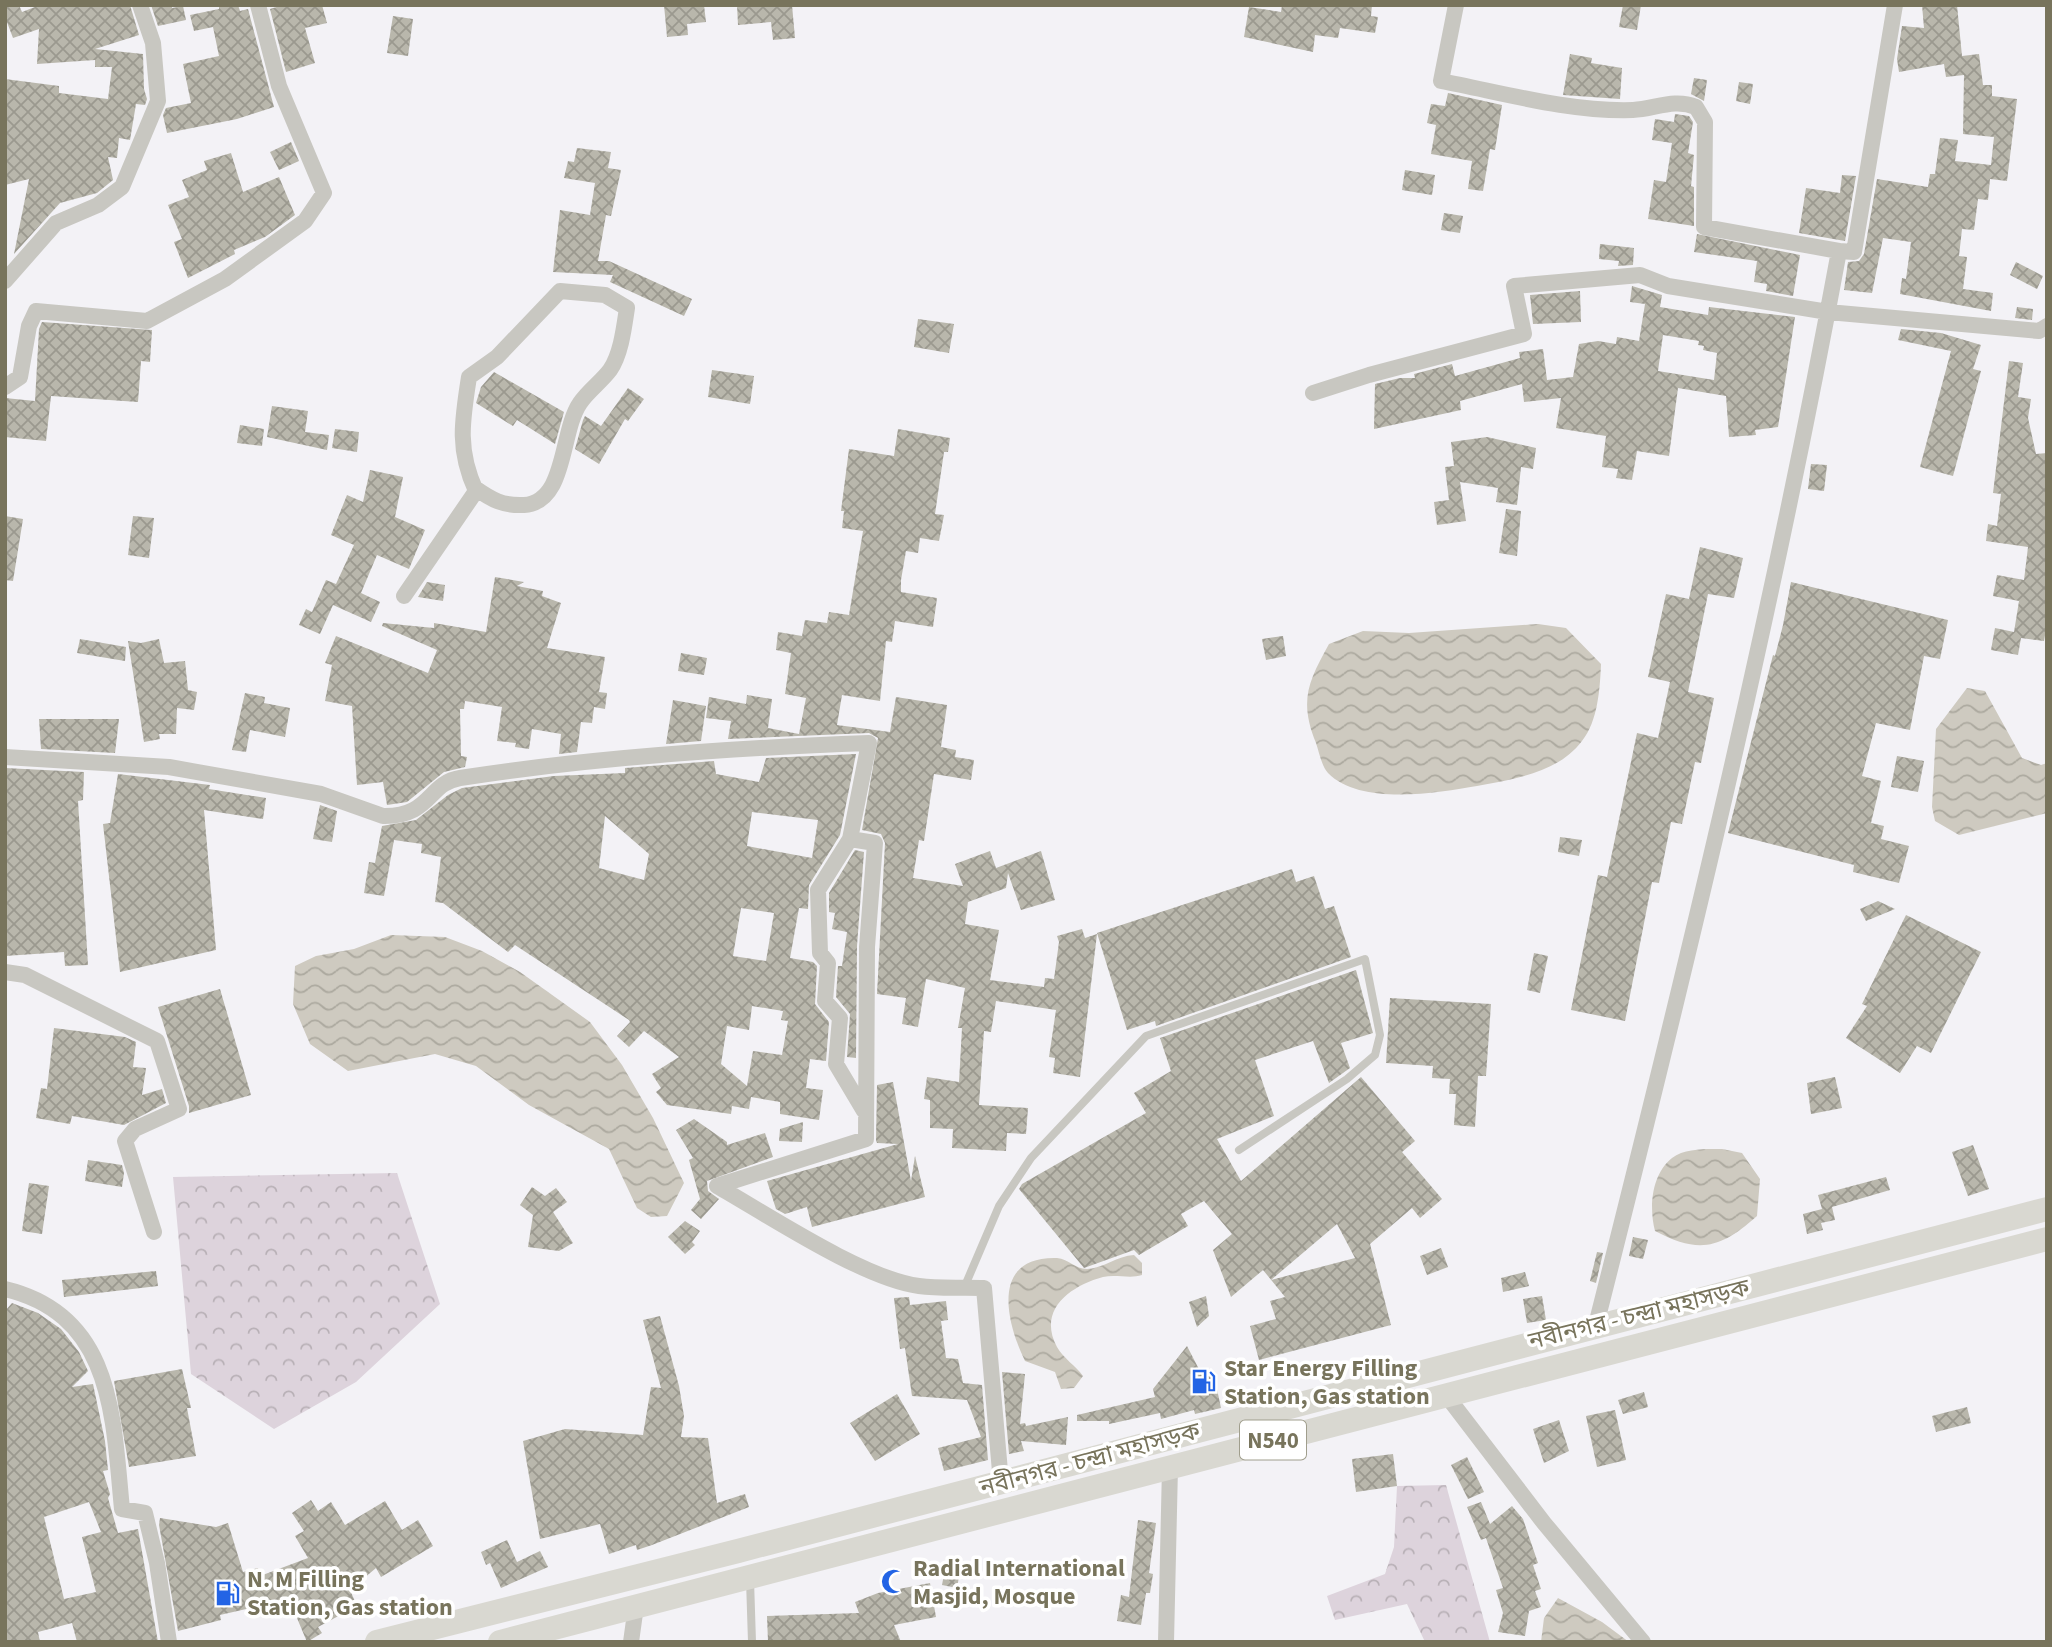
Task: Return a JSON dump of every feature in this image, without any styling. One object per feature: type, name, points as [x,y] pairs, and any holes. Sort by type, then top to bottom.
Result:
[{"type":"highway","name":"নবীনগর - চন্দ্রা মহাসড়ক","points":[[377,1642],[2047,1209]]},
{"type":"highway","name":"নবীনগর - চন্দ্রা মহাসড়ক","points":[[500,1642],[2047,1239]]},
{"type":"street","points":[[5,281],[56,223],[98,205],[122,187],[158,101],[153,43],[140,5]]},
{"type":"street","points":[[5,387],[20,377],[29,326],[36,311],[147,321],[235,272],[305,221],[324,193],[279,86],[258,5]]},
{"type":"street","points":[[1456,5],[1441,81],[1597,110],[1636,110],[1672,103],[1696,107],[1704,122],[1704,228],[1854,252],[1895,5]]},
{"type":"street","points":[[1596,1325],[1676,1011],[1820,363],[1839,250]]},
{"type":"street","points":[[1313,394],[1368,375],[1524,334],[1514,286],[1640,275],[1668,286],[1828,312],[2039,331],[2047,327]]},
{"type":"street","points":[[404,596],[476,491],[465,467],[463,417],[469,377],[497,357],[560,291],[605,295],[627,308],[611,369],[580,403],[565,435],[562,467],[551,491],[531,505],[512,506],[495,502],[475,488]]},
{"type":"street","points":[[5,757],[169,766],[321,794],[383,817],[392,817],[420,808],[447,780],[513,770],[724,748],[869,743],[850,839],[818,890],[820,953],[828,962],[825,1001],[840,1018],[836,1064],[865,1113]]},
{"type":"street","points":[[850,839],[875,843],[867,947],[866,1139],[717,1186],[826,1247],[890,1278],[919,1286],[984,1288],[1001,1482]]},
{"type":"street","points":[[5,972],[25,975],[157,1041],[179,1109],[135,1129],[125,1141],[154,1232]]},
{"type":"street","points":[[5,1289],[34,1296],[58,1313],[82,1337],[99,1364],[110,1399],[122,1508],[145,1513],[157,1563],[169,1642]]},
{"type":"street","points":[[1446,1395],[1544,1523],[1643,1642]]},
{"type":"street","points":[[1166,1642],[1170,1467]]},
{"type":"street","points":[[631,1642],[636,1606]]},
{"type":"lane","points":[[964,1287],[999,1206],[1031,1158],[1146,1036],[1365,959],[1380,1035],[1375,1055],[1347,1079],[1239,1150]]},
{"type":"lane","points":[[750,1577],[752,1642]]},
{"type":"green space","points":[[397,1173],[440,1304],[356,1382],[274,1429],[191,1374],[173,1177]]},
{"type":"green space","points":[[1446,1485],[1490,1642],[1425,1642],[1407,1604],[1335,1620],[1327,1596],[1385,1574],[1394,1547],[1397,1486]]},
{"type":"water","points":[[1538,624],[1566,628],[1601,664],[1599,694],[1592,724],[1582,741],[1561,761],[1520,777],[1421,794],[1400,795],[1359,790],[1328,773],[1311,728],[1307,703],[1311,681],[1329,644],[1363,631],[1409,633]]},
{"type":"water","points":[[1967,688],[1985,691],[2022,758],[2041,765],[2047,763],[2047,813],[1959,835],[1935,821],[1932,807],[1936,729]]},
{"type":"water","points":[[391,935],[445,937],[482,951],[520,972],[590,1022],[622,1065],[653,1118],[684,1183],[667,1216],[651,1217],[637,1208],[609,1149],[529,1105],[476,1066],[435,1054],[348,1071],[310,1044],[293,1004],[295,966],[316,956],[354,949]]},
{"type":"water","points":[[1722,1149],[1742,1153],[1760,1179],[1757,1216],[1732,1236],[1709,1245],[1684,1243],[1655,1231],[1653,1192],[1665,1165],[1683,1152]]},
{"type":"water","points":[[1134,1255],[1142,1263],[1142,1275],[1108,1276],[1091,1281],[1069,1293],[1054,1311],[1052,1334],[1057,1347],[1083,1376],[1074,1388],[1061,1389],[1055,1372],[1025,1361],[1009,1311],[1012,1279],[1021,1268],[1036,1260],[1057,1258],[1087,1269]]},
{"type":"water","points":[[1558,1598],[1602,1622],[1629,1642],[1541,1642],[1544,1618]]},
{"type":"building","points":[[5,5],[19,5],[22,12],[40,5],[130,5],[139,35],[95,49],[143,54],[144,89],[147,99],[145,105],[136,104],[130,140],[119,138],[117,158],[108,157],[113,180],[97,193],[60,203],[14,254],[29,179],[5,185],[5,79],[59,86],[59,93],[108,99],[112,67],[95,67],[95,60],[37,64],[39,29],[13,38],[5,17]]},
{"type":"building","points":[[151,5],[172,5],[172,8],[183,6],[186,20],[158,26]]},
{"type":"building","points":[[219,5],[238,5],[240,11],[248,9],[274,107],[237,119],[167,133],[163,115],[166,108],[191,103],[183,64],[219,56],[213,27],[194,31],[190,15],[219,9]]},
{"type":"building","points":[[283,5],[322,5],[327,23],[305,28],[315,63],[286,72],[270,9]]},
{"type":"building","points":[[664,5],[704,5],[706,22],[687,24],[688,35],[667,37]]},
{"type":"building","points":[[737,5],[792,5],[795,38],[773,40],[771,22],[738,25]]},
{"type":"building","points":[[1282,5],[1372,5],[1371,16],[1378,17],[1375,33],[1340,28],[1338,38],[1315,35],[1313,52],[1244,37],[1249,7],[1281,12]]},
{"type":"building","points":[[1623,5],[1641,5],[1637,30],[1619,27]]},
{"type":"building","points":[[1922,5],[1957,5],[1962,56],[1979,54],[1983,85],[1992,85],[1992,96],[2017,99],[2007,181],[1990,179],[1988,200],[1978,199],[1974,230],[1962,229],[1959,256],[1967,257],[1963,289],[1993,293],[1991,311],[1900,294],[1902,278],[1906,279],[1911,242],[1883,238],[1872,293],[1844,290],[1848,262],[1859,261],[1864,254],[1877,179],[1928,187],[1930,174],[1935,174],[1940,138],[1958,140],[1955,161],[1991,165],[1994,137],[1963,134],[1964,75],[1946,77],[1944,64],[1899,72],[1897,59],[1902,26],[1924,28]]},
{"type":"building","points":[[393,16],[413,19],[408,56],[387,53]]},
{"type":"building","points":[[1570,54],[1592,58],[1591,63],[1622,68],[1620,99],[1563,95]]},
{"type":"building","points":[[1694,78],[1707,80],[1704,101],[1691,94]]},
{"type":"building","points":[[1739,82],[1753,84],[1750,104],[1736,101]]},
{"type":"building","points":[[1448,93],[1502,105],[1495,150],[1490,149],[1483,191],[1468,189],[1472,161],[1431,154],[1436,125],[1427,123],[1431,104],[1445,106]]},
{"type":"building","points":[[1675,114],[1689,116],[1693,122],[1688,153],[1694,155],[1691,186],[1694,187],[1694,226],[1648,219],[1654,180],[1666,182],[1672,143],[1652,140],[1655,119],[1674,122]]},
{"type":"building","points":[[291,142],[299,161],[279,170],[270,152]]},
{"type":"building","points":[[577,148],[611,152],[608,168],[621,170],[611,216],[606,215],[598,261],[609,261],[692,299],[684,316],[610,282],[613,275],[553,272],[560,210],[590,215],[595,183],[564,178],[568,161],[574,162]]},
{"type":"building","points":[[231,153],[243,192],[279,177],[295,215],[265,237],[234,250],[235,254],[188,278],[174,242],[182,239],[168,205],[189,197],[182,180],[207,170],[204,161]]},
{"type":"building","points":[[1405,170],[1435,175],[1432,195],[1402,190]]},
{"type":"building","points":[[1842,175],[1856,176],[1845,241],[1799,233],[1806,188],[1840,193]]},
{"type":"building","points":[[1444,213],[1463,216],[1460,233],[1441,230]]},
{"type":"building","points":[[1697,234],[1800,255],[1793,296],[1766,291],[1767,284],[1754,282],[1757,261],[1694,252]]},
{"type":"building","points":[[1600,244],[1634,248],[1633,265],[1618,266],[1619,261],[1599,259]]},
{"type":"building","points":[[2016,262],[2043,276],[2037,289],[2010,275]]},
{"type":"building","points":[[1632,286],[1662,295],[1660,307],[1708,315],[1709,307],[1795,317],[1778,427],[1755,430],[1756,435],[1729,437],[1726,396],[1678,388],[1669,456],[1637,451],[1632,480],[1616,478],[1618,469],[1602,467],[1606,436],[1556,428],[1561,398],[1524,402],[1522,384],[1460,401],[1461,410],[1374,429],[1375,384],[1400,378],[1415,378],[1414,374],[1452,364],[1455,376],[1520,358],[1519,352],[1543,349],[1547,380],[1573,377],[1579,344],[1598,341],[1616,344],[1617,337],[1639,341],[1645,304],[1630,302]],"holes":[[[1663,335],[1699,341],[1698,345],[1704,346],[1703,350],[1717,353],[1714,380],[1658,371]]]},
{"type":"building","points":[[1580,291],[1581,322],[1533,324],[1530,295]]},
{"type":"building","points":[[2017,307],[2033,309],[2032,320],[2015,318]]},
{"type":"building","points":[[918,319],[954,324],[949,353],[914,347]]},
{"type":"building","points":[[42,322],[152,330],[150,362],[141,361],[138,402],[51,396],[46,441],[5,437],[5,398],[35,401],[39,329]]},
{"type":"building","points":[[1901,329],[1941,333],[1981,345],[1973,369],[1981,371],[1953,476],[1920,467],[1951,351],[1898,340]]},
{"type":"building","points":[[2009,361],[2023,363],[2018,397],[2031,399],[2028,418],[2036,454],[2047,453],[2047,624],[2044,641],[2021,638],[2018,655],[1991,650],[1995,628],[2014,632],[2019,601],[1993,596],[1997,575],[2024,580],[2028,547],[1986,541],[1988,524],[1997,526],[2001,494],[1993,493]]},
{"type":"building","points":[[712,370],[754,376],[750,404],[708,397]]},
{"type":"building","points":[[494,372],[564,412],[555,444],[517,420],[513,426],[476,403],[481,387]]},
{"type":"building","points":[[628,388],[644,399],[628,421],[625,419],[599,464],[575,449],[583,420],[585,416],[601,426]]},
{"type":"building","points":[[272,406],[308,411],[305,432],[329,435],[327,450],[267,437]]},
{"type":"building","points":[[240,425],[264,429],[262,446],[237,443]]},
{"type":"building","points":[[335,429],[359,432],[357,452],[332,448]]},
{"type":"building","points":[[898,429],[950,438],[948,452],[944,452],[935,514],[944,515],[939,541],[920,538],[918,553],[906,551],[901,580],[901,592],[937,598],[933,627],[895,621],[892,642],[886,641],[880,701],[842,695],[837,725],[890,732],[896,697],[947,705],[941,747],[956,750],[955,757],[974,760],[971,780],[934,774],[924,841],[919,840],[913,878],[963,886],[955,864],[990,851],[996,868],[1041,851],[1055,900],[1021,910],[1008,873],[1006,888],[968,902],[965,924],[999,930],[990,980],[1044,987],[1045,978],[1054,979],[1059,942],[1057,936],[1082,929],[1085,938],[1097,934],[1080,1077],[1053,1073],[1055,1058],[1049,1057],[1056,1010],[996,1001],[991,1032],[984,1031],[979,1105],[1028,1108],[1026,1134],[1007,1133],[1006,1151],[952,1148],[953,1129],[930,1128],[930,1100],[924,1099],[927,1077],[959,1082],[962,1028],[958,1028],[965,988],[926,979],[918,1027],[902,1024],[906,998],[877,994],[885,843],[881,834],[862,830],[878,738],[869,733],[728,739],[731,721],[706,718],[709,697],[746,704],[747,695],[772,699],[768,728],[799,734],[806,698],[785,694],[791,653],[776,650],[778,632],[802,636],[805,620],[827,623],[829,612],[849,615],[863,531],[842,528],[844,511],[841,511],[849,449],[894,456]]},
{"type":"building","points":[[1487,437],[1536,448],[1533,469],[1521,467],[1517,505],[1496,502],[1498,488],[1460,482],[1466,521],[1437,525],[1434,502],[1449,500],[1445,467],[1454,466],[1451,442]]},
{"type":"building","points":[[1811,464],[1827,465],[1824,491],[1808,489]]},
{"type":"building","points":[[370,470],[403,477],[395,517],[425,530],[409,569],[377,555],[361,593],[380,602],[371,622],[333,605],[320,634],[299,625],[306,609],[312,612],[326,580],[336,584],[354,545],[331,535],[347,495],[363,502]]},
{"type":"building","points":[[1506,509],[1521,511],[1517,556],[1499,553]]},
{"type":"building","points":[[5,516],[23,519],[13,581],[5,580]]},
{"type":"building","points":[[133,516],[154,518],[149,558],[128,555]]},
{"type":"building","points":[[1700,547],[1743,558],[1734,598],[1708,594],[1688,692],[1714,698],[1701,763],[1695,762],[1682,824],[1671,822],[1659,883],[1652,882],[1625,1021],[1571,1010],[1598,875],[1607,877],[1637,733],[1658,738],[1670,682],[1648,677],[1666,594],[1689,599]]},
{"type":"building","points":[[495,577],[524,582],[517,586],[543,591],[542,596],[561,603],[547,648],[605,657],[599,692],[607,693],[605,709],[594,707],[592,723],[581,722],[577,752],[559,754],[561,734],[532,729],[529,749],[515,747],[516,743],[497,741],[502,707],[465,701],[464,709],[460,709],[461,756],[467,757],[465,767],[444,772],[407,802],[387,805],[383,782],[357,785],[352,706],[325,701],[332,665],[325,663],[336,636],[428,673],[437,650],[382,626],[383,623],[434,628],[434,623],[486,632]]},
{"type":"building","points":[[427,582],[445,585],[443,601],[418,597]]},
{"type":"building","points":[[1791,582],[1948,620],[1940,659],[1924,656],[1910,730],[1876,723],[1862,776],[1881,781],[1871,823],[1884,826],[1881,839],[1909,846],[1899,883],[1853,872],[1854,865],[1728,833],[1783,625]]},
{"type":"building","points":[[1283,636],[1286,656],[1266,660],[1262,639]]},
{"type":"building","points":[[80,639],[126,647],[125,661],[77,653]]},
{"type":"building","points":[[159,639],[164,663],[185,661],[188,690],[197,692],[194,710],[177,708],[176,734],[159,734],[160,739],[144,742],[128,641],[141,643]]},
{"type":"building","points":[[681,653],[707,658],[704,675],[678,671]]},
{"type":"building","points":[[245,693],[265,697],[264,703],[290,708],[285,737],[250,730],[246,752],[232,750]]},
{"type":"building","points":[[673,700],[706,706],[701,741],[666,744]]},
{"type":"building","points":[[39,719],[119,719],[115,753],[41,749]]},
{"type":"building","points":[[856,754],[840,835],[809,885],[808,909],[799,908],[790,958],[813,962],[817,966],[815,1004],[829,1022],[826,1061],[810,1059],[806,1088],[823,1090],[819,1120],[780,1114],[780,1102],[751,1097],[749,1109],[732,1106],[731,1114],[667,1105],[656,1092],[661,1088],[652,1074],[679,1057],[644,1031],[629,1047],[617,1036],[629,1020],[515,945],[508,952],[443,903],[435,902],[441,857],[421,853],[422,844],[394,840],[384,896],[364,893],[369,862],[375,863],[382,826],[416,820],[448,795],[462,788],[554,776],[625,773],[625,768],[714,761],[716,774],[759,782],[766,758]],"holes":[[[752,812],[818,820],[812,858],[747,846]],[[605,816],[649,854],[644,880],[599,868]],[[741,908],[774,913],[766,961],[733,956]],[[752,1006],[783,1011],[781,1020],[788,1021],[782,1055],[753,1051],[747,1086],[721,1064],[727,1026],[749,1030]]]},
{"type":"building","points":[[1897,756],[1924,761],[1918,792],[1891,787]]},
{"type":"building","points":[[5,768],[84,772],[83,800],[78,801],[88,965],[65,966],[64,952],[5,956]]},
{"type":"building","points":[[118,774],[210,785],[209,789],[266,798],[263,819],[204,810],[216,950],[120,972],[103,824],[110,823]]},
{"type":"building","points":[[320,805],[337,811],[332,842],[313,839]]},
{"type":"building","points":[[1560,837],[1582,840],[1579,856],[1558,852]]},
{"type":"building","points":[[855,850],[864,852],[857,946],[856,1058],[847,1057],[850,1014],[836,997],[838,966],[842,966],[847,932],[832,929],[835,913],[829,912],[829,893]]},
{"type":"building","points":[[1292,869],[1296,882],[1314,876],[1325,909],[1334,906],[1351,957],[1156,1026],[1155,1021],[1127,1030],[1097,933]]},
{"type":"building","points":[[1878,901],[1895,909],[1866,921],[1860,909]]},
{"type":"building","points":[[1906,915],[1981,952],[1931,1053],[1917,1046],[1900,1073],[1846,1038],[1867,1006],[1862,1004]]},
{"type":"building","points":[[1534,953],[1548,956],[1540,993],[1527,990]]},
{"type":"building","points":[[1356,970],[1373,1033],[1341,1043],[1350,1068],[1329,1083],[1313,1041],[1255,1060],[1274,1116],[1217,1139],[1241,1181],[1361,1077],[1415,1141],[1402,1152],[1442,1199],[1420,1218],[1412,1208],[1370,1244],[1391,1325],[1259,1360],[1250,1326],[1276,1319],[1270,1301],[1285,1297],[1271,1280],[1263,1270],[1231,1297],[1213,1250],[1232,1234],[1204,1201],[1181,1214],[1188,1226],[1139,1255],[1134,1250],[1084,1268],[1019,1189],[1022,1184],[1146,1113],[1134,1093],[1171,1071],[1160,1038]],"holes":[[[1337,1224],[1355,1258],[1271,1280]]]},
{"type":"building","points":[[220,989],[251,1095],[189,1113],[158,1007]]},
{"type":"building","points":[[1390,998],[1491,1004],[1486,1076],[1478,1076],[1475,1127],[1454,1125],[1456,1094],[1449,1094],[1450,1079],[1432,1078],[1433,1066],[1386,1063]]},
{"type":"building","points":[[54,1028],[125,1037],[136,1042],[133,1067],[146,1068],[142,1095],[162,1089],[166,1103],[124,1125],[72,1116],[70,1124],[36,1118],[41,1088],[47,1089]]},
{"type":"building","points":[[1835,1077],[1842,1108],[1811,1114],[1807,1083]]},
{"type":"building","points":[[893,1082],[911,1181],[915,1156],[925,1197],[812,1227],[807,1207],[785,1214],[776,1209],[767,1181],[898,1144],[877,1143],[876,1140],[877,1085]]},
{"type":"building","points":[[694,1119],[727,1142],[727,1145],[765,1133],[773,1157],[707,1181],[708,1191],[719,1199],[701,1219],[691,1210],[700,1199],[689,1160],[693,1158],[676,1130]]},
{"type":"building","points":[[803,1122],[802,1142],[779,1141],[780,1129]]},
{"type":"building","points":[[1973,1145],[1989,1189],[1968,1196],[1952,1152]]},
{"type":"building","points":[[88,1160],[122,1165],[122,1187],[85,1181]]},
{"type":"building","points":[[1886,1177],[1890,1190],[1832,1207],[1835,1220],[1821,1223],[1823,1230],[1807,1234],[1803,1214],[1822,1209],[1818,1195]]},
{"type":"building","points":[[29,1183],[49,1186],[42,1234],[22,1231]]},
{"type":"building","points":[[532,1187],[545,1196],[556,1188],[567,1202],[553,1212],[573,1243],[559,1251],[528,1247],[533,1215],[520,1205]]},
{"type":"building","points":[[685,1221],[700,1231],[692,1242],[695,1245],[685,1254],[668,1237]]},
{"type":"building","points":[[1633,1237],[1648,1240],[1643,1259],[1629,1256]]},
{"type":"building","points":[[1441,1248],[1448,1267],[1427,1275],[1420,1256]]},
{"type":"building","points":[[1597,1252],[1603,1253],[1596,1283],[1590,1281]]},
{"type":"building","points":[[156,1271],[158,1286],[64,1297],[62,1280]]},
{"type":"building","points":[[1525,1272],[1529,1286],[1503,1292],[1501,1278]]},
{"type":"building","points":[[1206,1296],[1209,1316],[1197,1327],[1189,1302]]},
{"type":"building","points":[[1542,1296],[1546,1320],[1527,1323],[1523,1299]]},
{"type":"building","points":[[909,1297],[910,1305],[946,1301],[948,1320],[941,1321],[946,1358],[958,1359],[963,1383],[982,1385],[988,1460],[944,1471],[938,1448],[981,1437],[967,1400],[912,1396],[905,1348],[900,1349],[894,1298]]},
{"type":"building","points":[[12,1303],[38,1313],[61,1329],[79,1352],[88,1371],[72,1387],[93,1384],[105,1441],[108,1470],[103,1471],[110,1494],[108,1498],[118,1533],[138,1529],[158,1642],[77,1642],[72,1623],[38,1632],[40,1642],[5,1642],[5,1311]],"holes":[[[89,1502],[101,1532],[82,1537],[96,1592],[64,1599],[44,1517]]]},
{"type":"building","points":[[660,1316],[679,1386],[684,1416],[681,1437],[708,1438],[717,1503],[745,1494],[749,1507],[637,1550],[636,1545],[609,1554],[600,1524],[540,1539],[523,1441],[565,1429],[643,1435],[651,1387],[661,1388],[643,1320]]},
{"type":"building","points":[[1187,1346],[1203,1377],[1214,1375],[1221,1408],[1195,1414],[1194,1410],[1161,1419],[1160,1413],[1109,1424],[1109,1421],[1077,1421],[1077,1415],[1155,1397],[1153,1389]]},
{"type":"building","points":[[182,1369],[191,1408],[187,1408],[196,1456],[129,1467],[114,1381]]},
{"type":"building","points":[[1002,1372],[1025,1374],[1020,1424],[1025,1423],[1026,1426],[1068,1417],[1066,1445],[1021,1441],[1024,1451],[1009,1454]]},
{"type":"building","points":[[1644,1392],[1648,1407],[1623,1414],[1618,1400]]},
{"type":"building","points":[[897,1394],[920,1434],[875,1461],[850,1423]]},
{"type":"building","points":[[1967,1407],[1971,1423],[1936,1432],[1932,1416]]},
{"type":"building","points":[[1615,1410],[1626,1460],[1597,1467],[1586,1416]]},
{"type":"building","points":[[1559,1420],[1569,1451],[1544,1463],[1533,1429]]},
{"type":"building","points":[[1393,1454],[1397,1486],[1356,1492],[1352,1459]]},
{"type":"building","points":[[1467,1457],[1484,1492],[1468,1499],[1451,1465]]},
{"type":"building","points":[[311,1500],[318,1511],[331,1502],[345,1525],[385,1501],[402,1530],[418,1520],[433,1546],[381,1577],[376,1568],[350,1590],[357,1606],[318,1627],[322,1633],[307,1642],[289,1599],[220,1615],[221,1620],[178,1631],[160,1518],[216,1527],[228,1523],[243,1572],[258,1568],[260,1576],[308,1558],[295,1536],[304,1531],[292,1513]]},
{"type":"building","points":[[1481,1502],[1490,1524],[1512,1506],[1523,1519],[1538,1563],[1533,1565],[1541,1589],[1535,1591],[1541,1607],[1529,1611],[1525,1636],[1498,1632],[1503,1613],[1496,1590],[1503,1588],[1486,1538],[1481,1540],[1467,1507]]},
{"type":"building","points":[[1138,1520],[1156,1523],[1149,1573],[1153,1574],[1150,1593],[1146,1593],[1141,1625],[1117,1621],[1121,1595],[1129,1597]]},
{"type":"building","points":[[507,1540],[517,1562],[540,1551],[548,1567],[501,1588],[490,1563],[486,1565],[481,1552]]},
{"type":"building","points":[[945,1569],[960,1571],[957,1588],[942,1585]]},
{"type":"building","points":[[930,1583],[936,1617],[894,1625],[901,1642],[768,1642],[767,1616],[859,1613],[855,1602],[878,1593]]},
{"type":"place","name":"Star Energy Filling Station, Gas station","points":[[1204,1382]]},
{"type":"place","name":"Radial International Masjid, Mosque","points":[[893,1582]]},
{"type":"place","name":"N. M Filling Station, Gas station","points":[[227,1593]]}]
